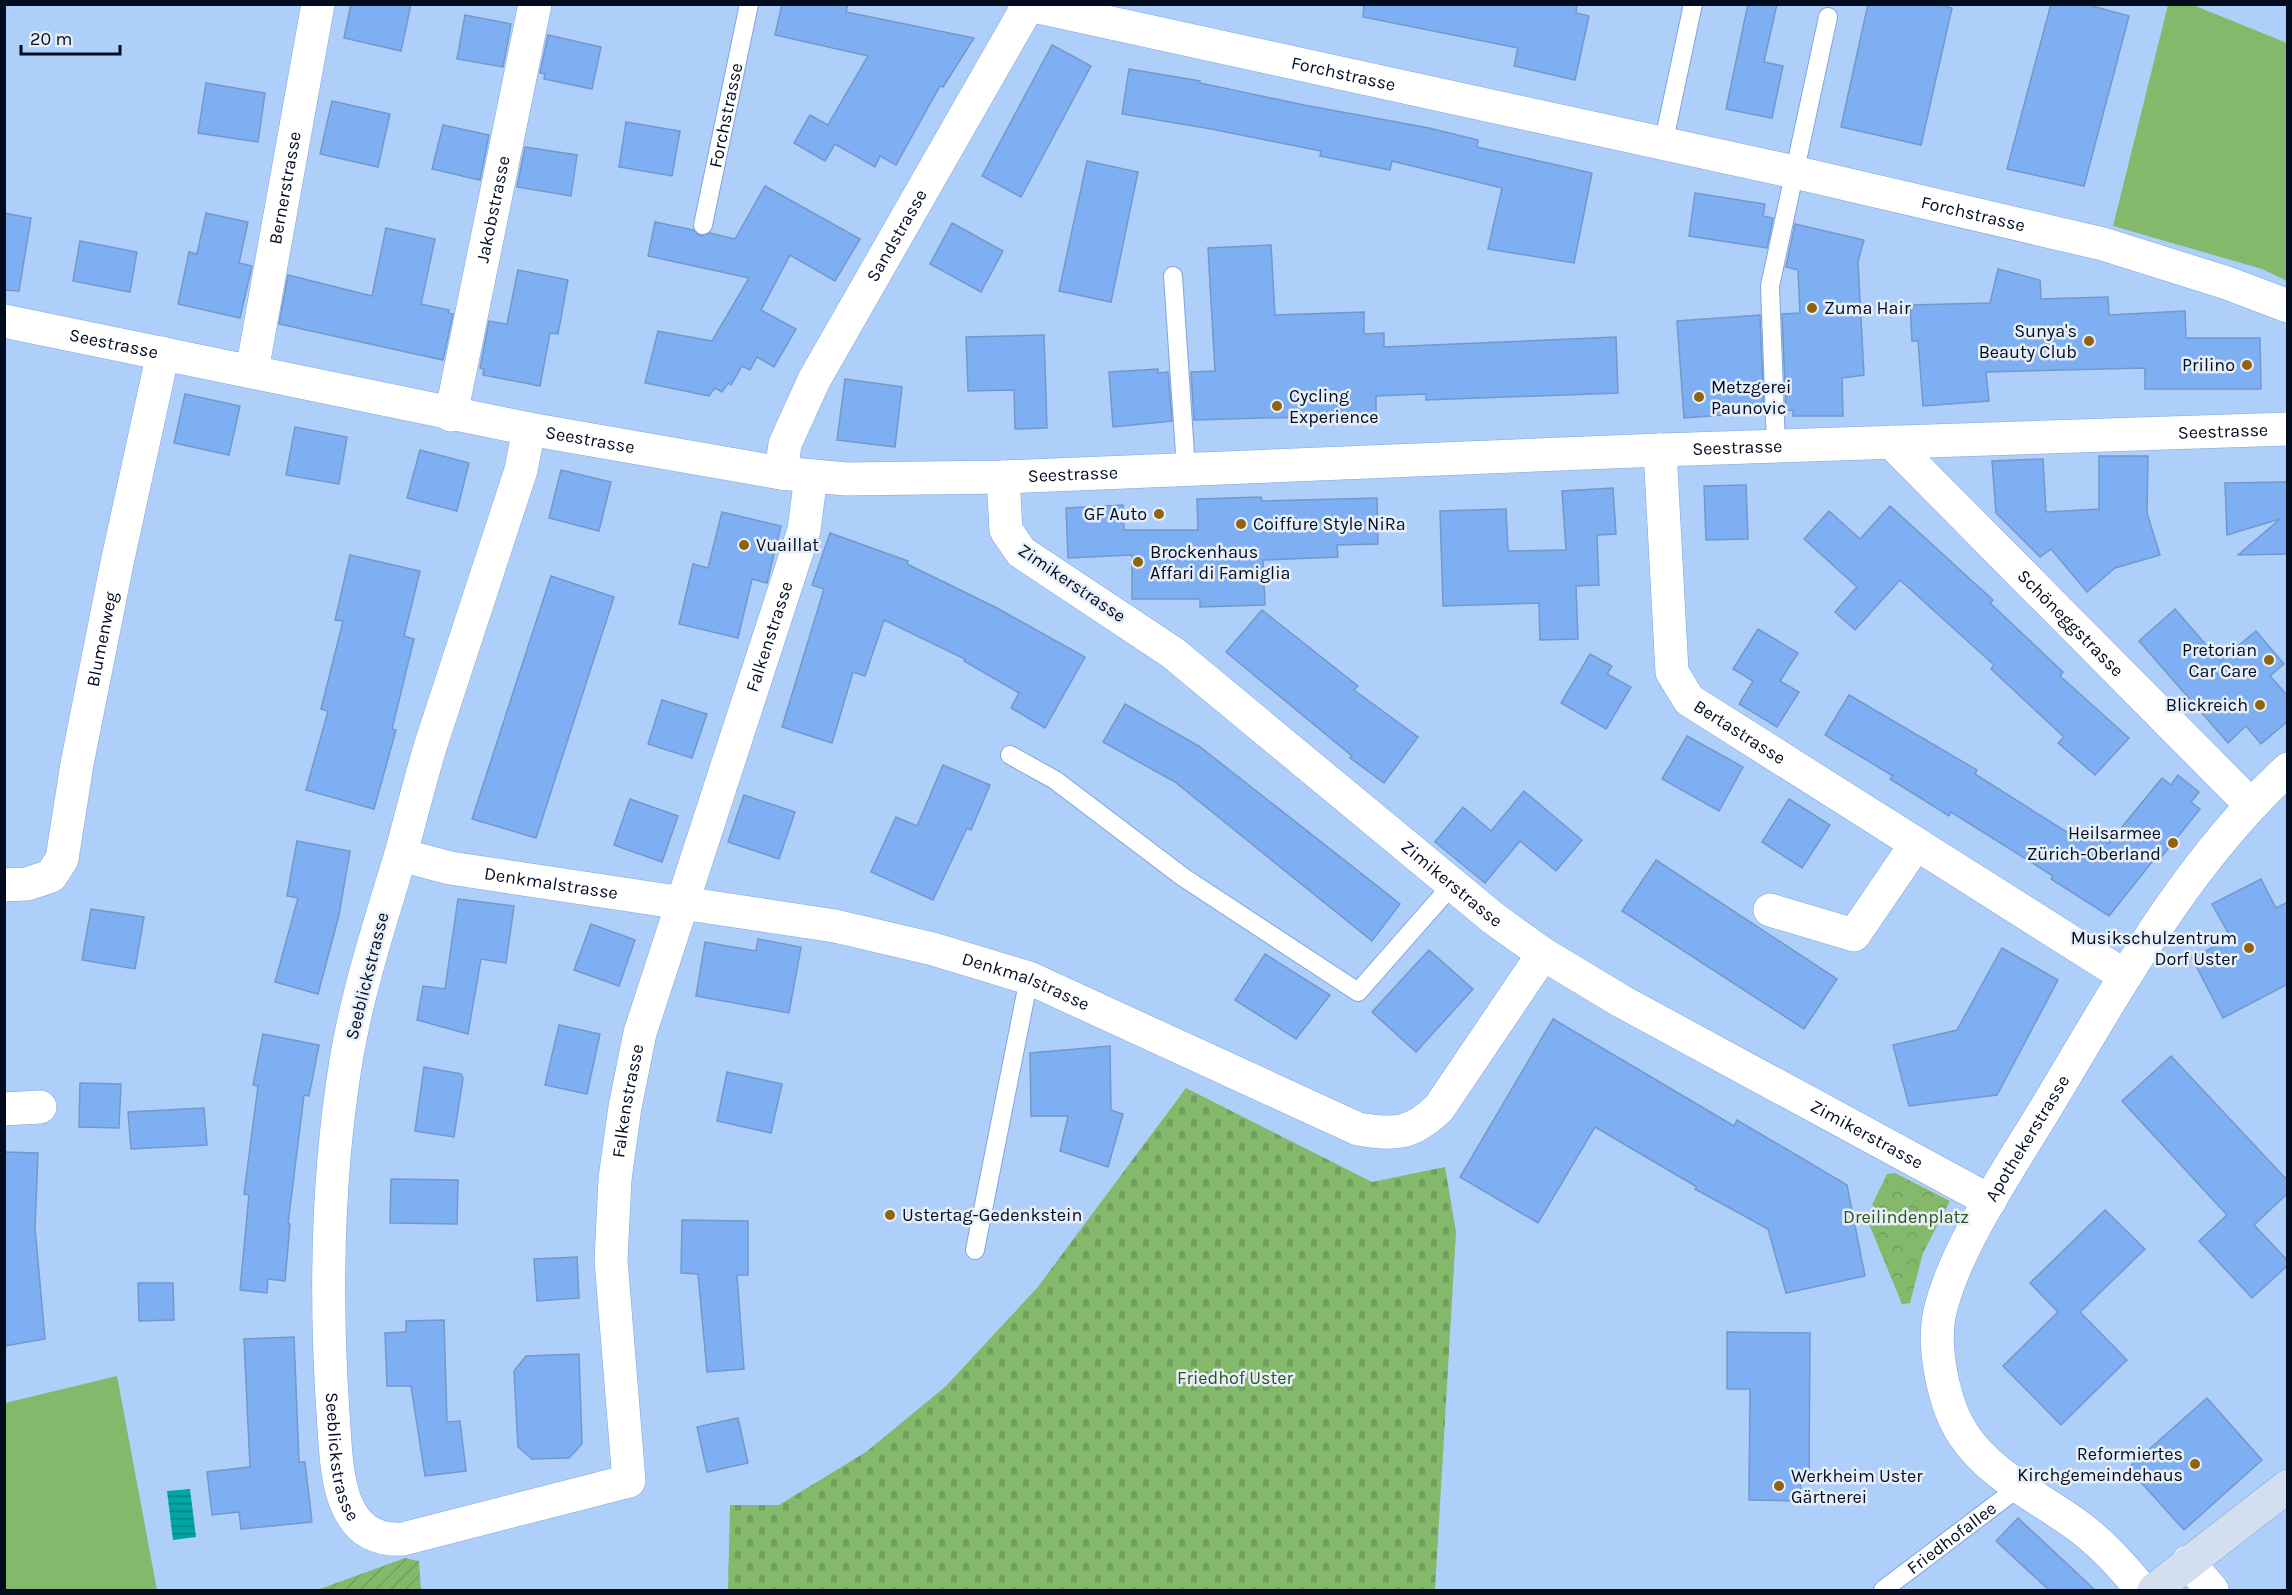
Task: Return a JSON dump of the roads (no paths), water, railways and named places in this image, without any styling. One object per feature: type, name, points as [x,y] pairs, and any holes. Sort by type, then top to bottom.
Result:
[{"type":"main road","points":[[2154,1590],[2288,1486]]},
{"type":"street","name":"Bernerstrasse","points":[[252,371],[318,4]]},
{"type":"street","name":"Jakobstrasse","points":[[451,415],[535,4]]},
{"type":"street","name":"Forchstrasse","points":[[1027,5],[1794,172],[2103,244],[2284,306]]},
{"type":"street","name":"Sandstrasse","points":[[796,475],[785,444],[814,380],[1027,5]]},
{"type":"street","name":"Seestrasse","points":[[4,321],[252,371],[451,415],[796,475],[846,479],[1003,477],[1776,445],[2288,429]]},
{"type":"street","name":"Blumenweg","points":[[4,885],[27,884],[51,876],[62,859],[77,764],[117,563],[163,353]]},
{"type":"street","name":"Seeblickstrasse","points":[[368,1533],[360,1527],[349,1510],[336,1451],[329,1356],[328,1254],[335,1147],[347,1055],[365,968],[431,745],[520,470],[529,429]]},
{"type":"street","name":"Schöneggstrasse","points":[[1891,442],[2250,804]]},
{"type":"street","name":"Bertastrasse","points":[[1660,450],[1672,672],[1689,700],[2125,976]]},
{"type":"street","name":"Falkenstrasse","points":[[368,1533],[378,1538],[403,1539],[629,1481],[611,1260],[615,1179],[625,1107],[640,1033],[804,530],[796,475]]},
{"type":"street","name":"Zimikerstrasse","points":[[1003,477],[1006,530],[1021,552],[1173,653],[1452,885],[1543,954],[1621,1001],[1990,1201]]},
{"type":"street","name":"Apothekerstrasse","points":[[2142,1590],[2110,1551],[1995,1469],[1963,1434],[1941,1378],[1939,1317],[1954,1273],[1990,1201],[2174,898],[2250,804],[2288,769]]},
{"type":"street","points":[[1770,910],[1854,935],[1916,844]]},
{"type":"street","name":"Denkmalstrasse","points":[[400,855],[450,868],[835,926],[933,949],[1029,978],[1358,1129],[1383,1133],[1405,1132],[1424,1123],[1439,1108],[1543,954]]},
{"type":"street","points":[[4,1109],[40,1107]]},
{"type":"street","points":[[2188,1562],[2212,1590]]},
{"type":"lane","name":"Forchstrasse","points":[[703,225],[749,4]]},
{"type":"lane","points":[[1663,145],[1693,4]]},
{"type":"lane","points":[[1776,445],[1770,286],[1828,17]]},
{"type":"lane","points":[[1173,276],[1186,469]]},
{"type":"lane","points":[[1010,755],[1055,780],[1183,877],[1358,992],[1452,885]]},
{"type":"lane","points":[[975,1250],[1029,978]]},
{"type":"lane","name":"Friedhofallee","points":[[1883,1590],[2019,1487]]},
{"type":"place","name":"Zuma Hair","points":[[1812,308]]},
{"type":"place","name":"Sunya's Beauty Club","points":[[2089,341]]},
{"type":"place","name":"Prilino","points":[[2247,365]]},
{"type":"place","name":"Metzgerei Paunovic","points":[[1699,397]]},
{"type":"place","name":"Cycling Experience","points":[[1277,406]]},
{"type":"place","name":"GF Auto","points":[[1159,514]]},
{"type":"place","name":"Coiffure Style NiRa","points":[[1241,524]]},
{"type":"place","name":"Vuaillat","points":[[744,545]]},
{"type":"place","name":"Brockenhaus Affari di Famiglia","points":[[1138,562]]},
{"type":"place","name":"Pretorian Car Care","points":[[2269,660]]},
{"type":"place","name":"Blickreich","points":[[2260,705]]},
{"type":"place","name":"Heilsarmee Zürich-Oberland","points":[[2173,843]]},
{"type":"place","name":"Musikschulzentrum Dorf Uster","points":[[2249,948]]},
{"type":"place","name":"Ustertag-Gedenkstein","points":[[890,1215]]},
{"type":"place","name":"Reformiertes Kirchgemeindehaus","points":[[2195,1464]]},
{"type":"place","name":"Werkheim Uster Gärtnerei","points":[[1779,1486]]},
{"type":"park label","name":"Dreilindenplatz","points":[[1906,1217]]},
{"type":"park label","name":"Friedhof Uster","points":[[1235,1378]]}]
